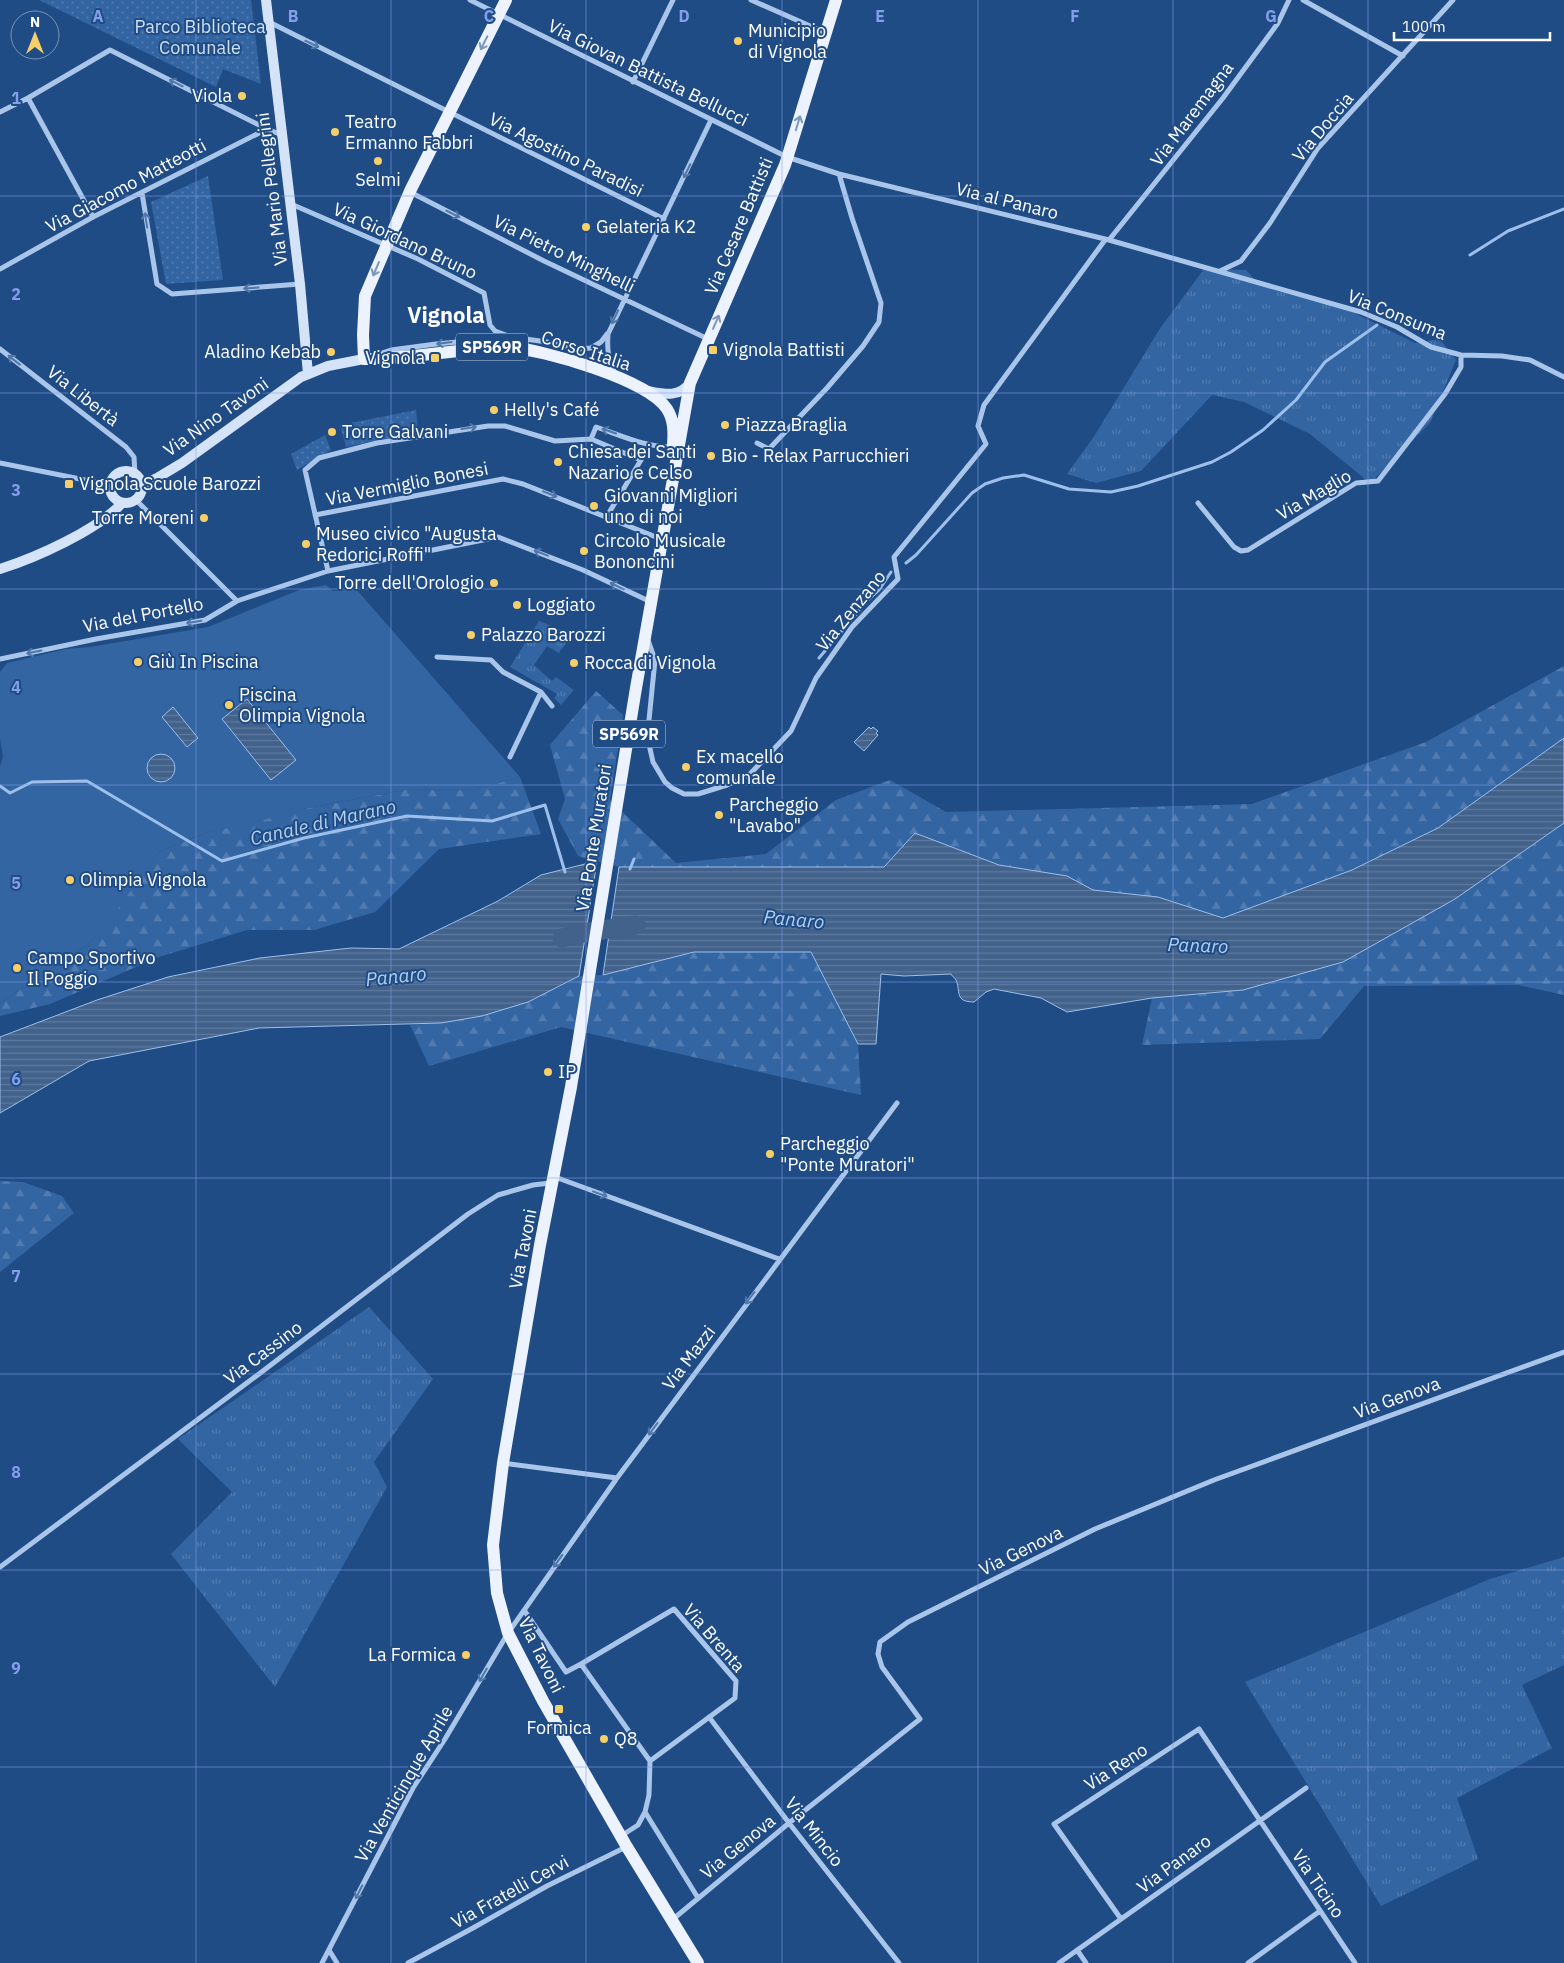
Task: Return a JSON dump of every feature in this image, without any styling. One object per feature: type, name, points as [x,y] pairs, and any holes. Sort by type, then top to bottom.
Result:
[{"type":"main road","name":"Via Mario Pellegrini","points":[[266,0],[300,284],[308,374]]},
{"type":"main road","points":[[364,359],[365,296],[410,191],[506,0]]},
{"type":"main road","name":"Via Cesare Battisti","points":[[675,464],[690,383],[787,157],[836,0]]},
{"type":"main road","name":"Corso Italia","points":[[308,374],[328,366],[364,359],[392,359],[489,347],[509,347],[559,358],[648,391],[667,394],[677,393],[685,390],[690,383]]},
{"type":"main road","name":"Via Nino Tavoni","points":[[142,485],[182,463],[308,374]]},
{"type":"main road","name":"Corso Italia","points":[[648,391],[666,407],[671,416],[674,425],[673,447],[675,464]]},
{"type":"main road","name":"Via Ponte Muratori","points":[[578,1041],[675,464]]},
{"type":"main road","points":[[0,569],[55,547],[105,517],[122,503],[136,500],[141,493],[142,485],[136,474],[128,471],[119,472],[113,478],[110,486],[113,496],[122,503]]},
{"type":"main road","name":"Via Tavoni","points":[[578,1041],[554,1180],[540,1245],[503,1463],[493,1545],[497,1593],[508,1633],[543,1701],[624,1841],[698,1963]]},
{"type":"street","name":"Via Giovan Battista Bellucci","points":[[470,0],[787,157]]},
{"type":"street","points":[[633,82],[672,0]]},
{"type":"street","points":[[751,0],[826,33]]},
{"type":"street","name":"Via Maremagna","points":[[1107,240],[1223,98],[1278,22],[1289,0]]},
{"type":"street","points":[[1303,0],[1403,56]]},
{"type":"street","name":"Via Doccia","points":[[1219,272],[1241,261],[1270,223],[1318,148],[1453,0]]},
{"type":"street","name":"Via Agostino Paradisi","points":[[268,22],[664,219]]},
{"type":"street","points":[[0,112],[28,98],[110,50],[282,135]]},
{"type":"street","points":[[28,98],[93,217]]},
{"type":"street","points":[[617,378],[610,364],[607,352],[608,334],[711,120]]},
{"type":"street","name":"Via Giacomo Matteotti","points":[[0,269],[93,217],[267,129]]},
{"type":"street","name":"Via al Panaro","points":[[787,157],[839,174],[999,212],[1219,272]]},
{"type":"street","points":[[757,443],[769,449],[827,388],[863,346],[879,322],[881,303],[839,174]]},
{"type":"street","name":"Via Pietro Minghelli","points":[[410,191],[544,261],[708,339]]},
{"type":"street","name":"Via Mario Pellegrini","points":[[142,193],[157,284],[172,294],[300,284]]},
{"type":"street","name":"Via Giordano Bruno","points":[[289,203],[418,259],[484,293],[490,324],[496,332],[511,337]]},
{"type":"street","name":"Via Zenzano","points":[[646,634],[655,660],[648,735],[653,762],[665,782],[684,794],[698,794],[727,785],[749,774],[792,731],[816,678],[852,627],[898,579],[894,557],[986,444],[978,426],[984,405],[1107,240]]},
{"type":"street","name":"Via Consuma","points":[[1219,272],[1361,312],[1397,327],[1431,346],[1461,355],[1502,356],[1530,360],[1564,377]]},
{"type":"street","name":"Corso Italia","points":[[364,359],[391,350],[488,338],[511,337],[548,342],[578,349],[590,348],[601,342],[608,334]]},
{"type":"street","name":"Via Libertà","points":[[0,349],[126,447],[134,457],[136,474]]},
{"type":"street","name":"Via Maglio","points":[[1198,503],[1234,547],[1241,551],[1248,550],[1356,483],[1378,481],[1445,394],[1460,367],[1461,355]]},
{"type":"street","points":[[328,571],[305,470],[319,458],[377,442],[461,430],[505,426],[554,441],[591,439],[641,460],[607,516],[662,540]]},
{"type":"street","points":[[591,439],[596,427],[646,444],[662,448],[673,447]]},
{"type":"street","points":[[0,463],[110,486]]},
{"type":"street","name":"Via Vermiglio Bonesi","points":[[315,515],[503,479],[523,484],[607,516]]},
{"type":"street","name":"Via del Portello","points":[[0,659],[96,639],[205,620],[237,600],[136,500]]},
{"type":"street","points":[[237,600],[328,571],[498,537],[584,570],[651,602]]},
{"type":"street","points":[[437,657],[491,660],[503,672],[541,692],[552,706]]},
{"type":"street","points":[[510,757],[541,692]]},
{"type":"street","name":"Via Mazzi","points":[[508,1633],[617,1478],[897,1103]]},
{"type":"street","points":[[554,1180],[779,1259]]},
{"type":"street","name":"Via Cassino","points":[[0,1567],[468,1214],[498,1195],[554,1180]]},
{"type":"street","name":"Via Genova","points":[[671,1920],[920,1719],[882,1667],[878,1654],[880,1642],[908,1622],[1113,1522],[1214,1480],[1564,1352]]},
{"type":"street","points":[[503,1463],[617,1478]]},
{"type":"street","name":"Via Brenta","points":[[581,1664],[674,1609],[736,1681],[735,1698],[710,1717]]},
{"type":"street","points":[[524,1610],[566,1672],[581,1664],[650,1761],[649,1794],[645,1812],[698,1898]]},
{"type":"street","name":"Via Venticinque Aprile","points":[[322,1963],[413,1788],[446,1739],[508,1633]]},
{"type":"street","points":[[650,1761],[710,1717]]},
{"type":"street","name":"Via Mincio","points":[[710,1717],[789,1823],[900,1963]]},
{"type":"street","name":"Via Reno","points":[[1121,1919],[1054,1824],[1199,1729],[1259,1820]]},
{"type":"street","name":"Via Panaro","points":[[1059,1963],[1306,1788]]},
{"type":"street","name":"Via Fratelli Cervi","points":[[408,1963],[624,1841],[638,1825],[645,1812]]},
{"type":"street","name":"Via Ticino","points":[[1259,1820],[1356,1963]]},
{"type":"street","points":[[1248,1963],[1320,1911]]},
{"type":"street","points":[[329,1950],[337,1963]]},
{"type":"street","points":[[1077,1950],[1086,1963]]},
{"type":"green space","name":"Parco Biblioteca Comunale","points":[[39,0],[251,0],[261,84],[223,69],[216,87]]},
{"type":"green space","points":[[208,176],[223,280],[166,284],[151,202]]},
{"type":"green space","points":[[1204,269],[1246,270],[1256,281],[1340,306],[1415,343],[1440,339],[1456,360],[1430,423],[1370,483],[1310,434],[1244,402],[1212,395],[1141,471],[1096,483],[1067,474],[1095,435],[1159,330]]},
{"type":"green space","points":[[416,410],[418,432],[346,447],[340,425]]},
{"type":"green space","points":[[325,435],[331,450],[297,470],[291,454]]},
{"type":"green space","name":"Piscina Olimpia Vignola","points":[[326,585],[333,591],[356,589],[520,777],[476,789],[404,790],[308,808],[245,825],[208,832],[160,851],[89,944],[0,1003],[0,766],[3,757],[0,739],[0,672],[7,663],[66,649],[90,647],[208,627],[299,590]]},
{"type":"green space","points":[[539,621],[572,634],[559,653],[547,646],[534,665],[552,681],[556,677],[574,690],[561,705],[554,698],[557,694],[510,667]]},
{"type":"green space","points":[[1564,666],[1564,738],[1438,828],[1352,870],[1223,918],[1158,897],[1093,890],[1067,876],[999,865],[915,833],[885,867],[619,867],[578,856],[558,819],[565,799],[550,745],[596,691],[623,715],[610,800],[676,863],[766,854],[836,800],[890,780],[946,812],[1252,804],[1426,742]]},
{"type":"green space","points":[[520,777],[541,834],[439,849],[375,912],[314,930],[247,930],[159,957],[50,1004],[0,1016],[0,1003],[89,944],[160,851],[208,832],[308,808],[404,790],[476,789]]},
{"type":"green space","points":[[1564,823],[1564,995],[1518,985],[1364,986],[1320,1039],[1142,1045],[1152,998],[1243,990],[1455,899]]},
{"type":"green space","points":[[694,952],[811,952],[858,1044],[861,1095],[561,1027],[429,1066],[410,1025],[441,1023],[482,1016],[559,987],[579,976],[603,975]]},
{"type":"green space","points":[[0,1181],[23,1182],[62,1196],[74,1213],[0,1272]]},
{"type":"green space","points":[[369,1307],[433,1379],[374,1462],[387,1487],[275,1687],[171,1554],[232,1492],[178,1439]]},
{"type":"green space","points":[[1564,1557],[1564,1665],[1522,1685],[1552,1748],[1457,1798],[1478,1859],[1381,1906],[1245,1682],[1490,1579]]},
{"type":"water","points":[[247,699],[296,760],[271,780],[222,719]]},
{"type":"water","points":[[173,707],[198,738],[187,747],[162,717]]},
{"type":"water","points":[[869,727],[871,729],[873,727],[878,731],[876,733],[878,735],[864,751],[854,742]]},
{"type":"water","points":[[1564,738],[1564,823],[1455,899],[1343,962],[1243,990],[1152,998],[1067,1012],[1041,998],[994,989],[986,992],[974,1002],[968,1002],[959,995],[956,980],[951,974],[904,976],[881,974],[876,1044],[858,1044],[811,952],[694,952],[603,975],[619,867],[884,867],[915,833],[999,865],[1067,876],[1093,890],[1158,897],[1223,918],[1352,870],[1438,828]]},
{"type":"water","points":[[161,754],[171,758],[175,768],[171,778],[161,782],[151,778],[147,768],[151,758]]},
{"type":"water","points":[[597,861],[579,976],[528,1002],[482,1016],[441,1023],[259,1028],[89,1061],[0,1113],[0,1037],[97,1000],[168,977],[260,958],[351,948],[399,949],[498,901],[541,875]]},
{"type":"waterway","points":[[1470,255],[1508,231],[1564,209]]},
{"type":"waterway","points":[[906,563],[916,555],[972,493],[985,484],[1003,478],[1024,475],[1069,489],[1111,492],[1138,486],[1212,462],[1231,452],[1263,430],[1296,400],[1325,362],[1377,325]]},
{"type":"waterway","points":[[819,658],[867,601],[879,590],[891,572]]},
{"type":"waterway","name":"Canale di Marano","points":[[0,786],[10,793],[32,782],[87,781],[222,861],[304,838],[407,816],[492,821],[545,805],[565,872]]},
{"type":"waterway","points":[[630,869],[634,859]]},
{"type":"waterway","name":"Panaro","points":[[562,938],[636,925]]},
{"type":"place","name":"Municipio di Vignola","points":[[738,41]]},
{"type":"place","name":"Viola","points":[[242,96]]},
{"type":"place","name":"Teatro Ermanno Fabbri","points":[[335,132]]},
{"type":"place","name":"Selmi","points":[[378,161]]},
{"type":"place","name":"Gelateria K2","points":[[586,227]]},
{"type":"place","name":"Vignola Battisti","points":[[713,350]]},
{"type":"place","name":"Aladino Kebab","points":[[331,352]]},
{"type":"place","name":"Vignola","points":[[435,358]]},
{"type":"place","name":"Helly's Café","points":[[494,410]]},
{"type":"place","name":"Piazza Braglia","points":[[725,425]]},
{"type":"place","name":"Torre Galvani","points":[[332,432]]},
{"type":"place","name":"Bio - Relax Parrucchieri","points":[[711,456]]},
{"type":"place","name":"Chiesa dei Santi Nazario e Celso","points":[[558,462]]},
{"type":"place","name":"Vignola Scuole Barozzi","points":[[69,484]]},
{"type":"place","name":"Giovanni Migliori uno di noi","points":[[594,506]]},
{"type":"place","name":"Torre Moreni","points":[[204,518]]},
{"type":"place","name":"Museo civico \"Augusta Redorici Roffi\"","points":[[306,544]]},
{"type":"place","name":"Circolo Musicale Bononcini","points":[[584,551]]},
{"type":"place","name":"Torre dell'Orologio","points":[[494,583]]},
{"type":"place","name":"Loggiato","points":[[517,605]]},
{"type":"place","name":"Palazzo Barozzi","points":[[471,635]]},
{"type":"place","name":"Giù In Piscina","points":[[138,662]]},
{"type":"place","name":"Rocca di Vignola","points":[[574,663]]},
{"type":"place","name":"Piscina Olimpia Vignola","points":[[229,705]]},
{"type":"place","name":"Ex macello comunale","points":[[686,767]]},
{"type":"place","name":"Parcheggio \"Lavabo\"","points":[[719,815]]},
{"type":"place","name":"Olimpia Vignola","points":[[70,880]]},
{"type":"place","name":"Campo Sportivo Il Poggio","points":[[17,968]]},
{"type":"place","name":"IP","points":[[548,1072]]},
{"type":"place","name":"Parcheggio \"Ponte Muratori\"","points":[[770,1154]]},
{"type":"place","name":"La Formica","points":[[466,1655]]},
{"type":"place","name":"Formica","points":[[559,1709]]},
{"type":"place","name":"Q8","points":[[604,1739]]},
{"type":"district","name":"Vignola","points":[[446,315]]}]
